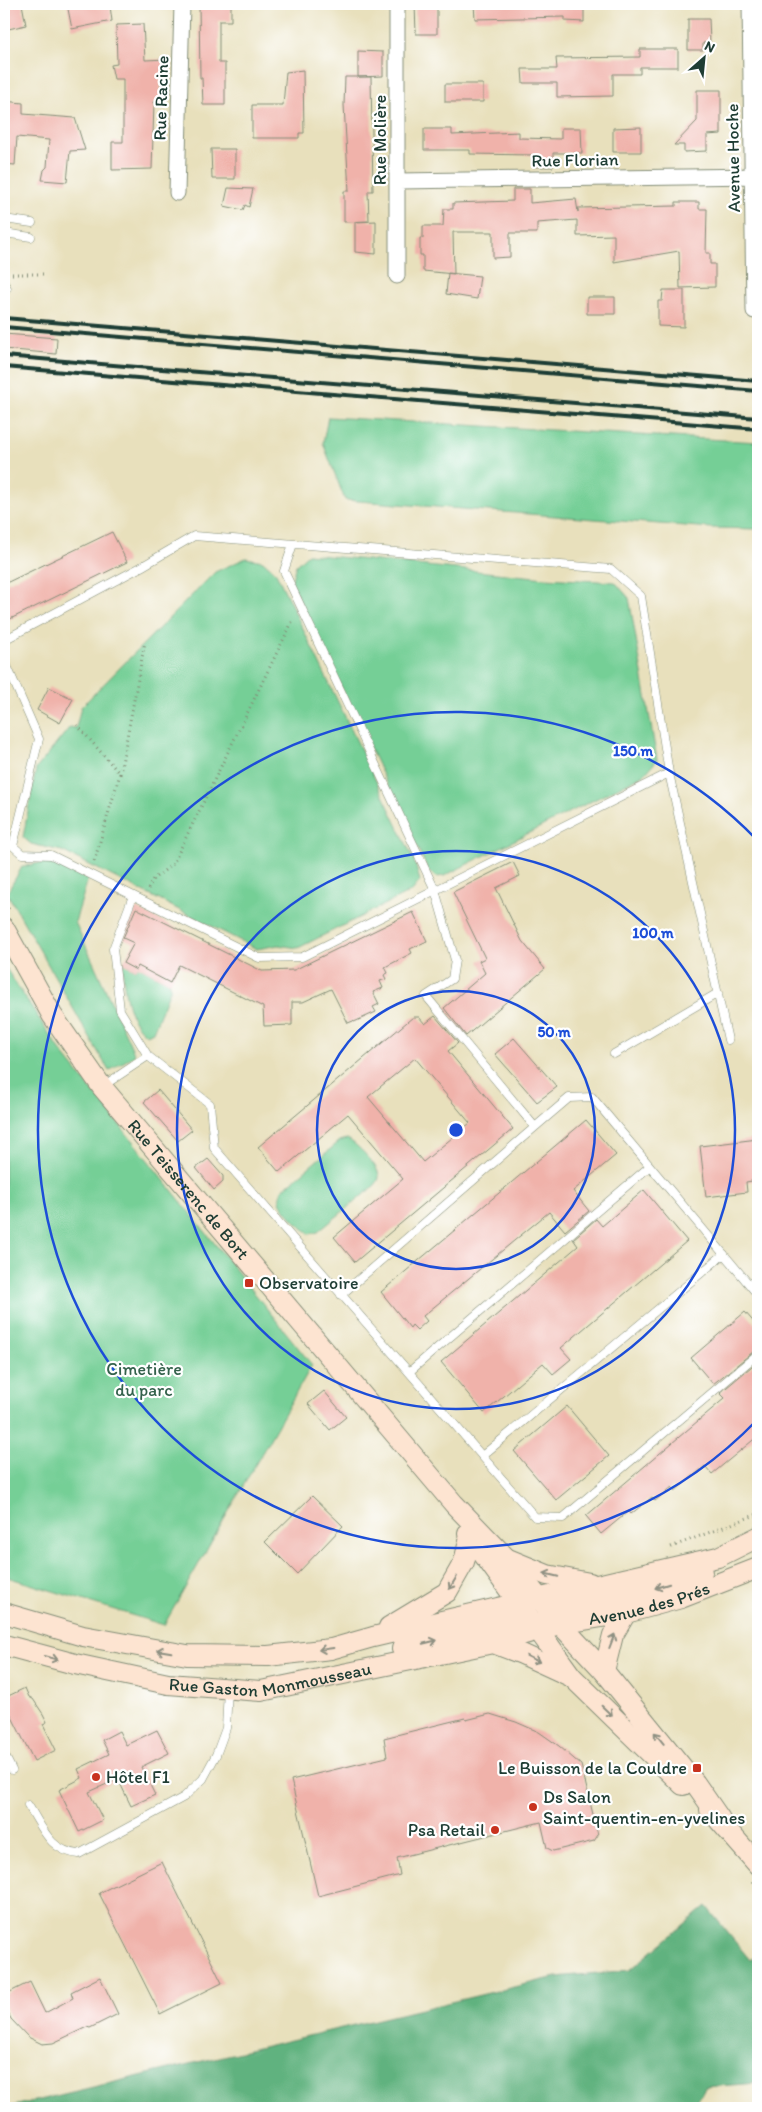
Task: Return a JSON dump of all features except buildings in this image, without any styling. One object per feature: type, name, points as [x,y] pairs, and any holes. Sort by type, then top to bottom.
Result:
[{"type":"main road","name":"Rue Teisserenc de Bort","points":[[4,928],[8,948],[102,1087],[454,1504],[506,1559],[549,1612],[604,1671],[695,1783],[720,1819]]},
{"type":"main road","name":"Rue Teisserenc de Bort","points":[[454,1504],[470,1537],[572,1677]]},
{"type":"main road","points":[[373,1637],[447,1592],[464,1562],[470,1537]]},
{"type":"main road","name":"Avenue des Prés","points":[[549,1612],[597,1585],[718,1557],[758,1538]]},
{"type":"main road","points":[[373,1637],[528,1616],[660,1587],[715,1567],[718,1557]]},
{"type":"main road","points":[[506,1559],[548,1575],[597,1585]]},
{"type":"main road","name":"Avenue des Prés","points":[[528,1616],[549,1612],[626,1613],[681,1598],[758,1568]]},
{"type":"main road","name":"Rue Gaston Monmousseau","points":[[4,1613],[83,1636],[187,1655],[268,1656],[331,1649],[373,1637]]},
{"type":"main road","points":[[604,1671],[613,1635],[626,1613]]},
{"type":"main road","points":[[375,1668],[380,1655],[528,1616]]},
{"type":"main road","name":"Rue Gaston Monmousseau","points":[[4,1645],[75,1664],[168,1684],[261,1691],[493,1643],[528,1616]]},
{"type":"main road","points":[[493,1643],[572,1677],[720,1819],[756,1858]]},
{"type":"street","name":"Rue Racine","points":[[177,193],[182,4]]},
{"type":"street","name":"Rue Molière","points":[[397,4],[399,181],[397,276]]},
{"type":"street","name":"Avenue Hoche","points":[[750,4],[755,176],[754,311]]},
{"type":"street","name":"Rue Florian","points":[[399,181],[755,176]]},
{"type":"lane","points":[[4,220],[32,223]]},
{"type":"lane","points":[[4,233],[31,237]]},
{"type":"lane","points":[[4,640],[142,567],[194,536],[611,569],[641,596],[669,773],[728,1040]]},
{"type":"lane","points":[[293,544],[284,571],[435,890],[456,960],[452,980],[426,996],[535,1127]]},
{"type":"lane","points":[[4,659],[39,738],[13,846],[22,854],[51,855],[259,958],[302,958],[669,773]]},
{"type":"lane","points":[[133,896],[113,949],[120,1010],[148,1056],[210,1104],[214,1148],[535,1517],[562,1518],[758,1354]]},
{"type":"lane","points":[[614,1054],[718,993]]},
{"type":"lane","points":[[102,1087],[148,1056]]},
{"type":"lane","points":[[341,1295],[569,1098],[592,1097],[758,1295]]},
{"type":"lane","points":[[409,1372],[650,1166]]},
{"type":"lane","points":[[482,1456],[724,1254]]},
{"type":"lane","points":[[758,1625],[758,1633]]},
{"type":"lane","points":[[28,1805],[52,1843],[59,1849],[79,1854],[184,1797],[203,1779],[216,1755],[226,1728],[228,1689]]},
{"type":"lane","points":[[4,1754],[12,1770]]},
{"type":"path","points":[[4,273],[44,274]]},
{"type":"path","points":[[142,900],[153,879],[173,864],[300,606]]},
{"type":"path","points":[[90,874],[120,774],[145,642]]},
{"type":"path","points":[[77,725],[120,774]]},
{"type":"path","points":[[664,1549],[758,1514]]},
{"type":"green space","points":[[328,417],[758,442],[758,529],[712,528],[345,500],[323,443]]},
{"type":"green space","points":[[308,554],[545,578],[615,582],[629,598],[657,760],[645,774],[444,876],[437,877],[429,872],[291,582],[296,565]]},
{"type":"green space","points":[[246,558],[263,561],[276,573],[414,860],[420,881],[412,891],[298,948],[278,945],[257,949],[62,851],[31,844],[23,837],[36,769],[70,727],[76,728],[81,707],[215,572]]},
{"type":"green space","points":[[48,861],[88,879],[75,922],[135,1055],[109,1071],[7,893],[22,867]]},
{"type":"green space","points":[[123,963],[136,970],[138,966],[170,983],[170,990],[153,1032],[147,1035],[140,1030],[131,1013],[125,992]]},
{"type":"green space","name":"Cimetière du parc","points":[[5,967],[62,1053],[312,1365],[164,1625],[4,1576]]},
{"type":"green space","points":[[347,1139],[361,1150],[376,1167],[379,1179],[375,1185],[318,1232],[310,1234],[298,1224],[282,1205],[280,1201],[281,1193],[283,1189],[340,1141]]},
{"type":"green space","points":[[706,1906],[750,1960],[758,1954],[758,2083],[705,2087],[694,2108],[5,2108],[556,1977],[630,1970]]},
{"type":"railway","points":[[4,318],[758,381]]},
{"type":"railway","points":[[4,327],[758,391]]},
{"type":"railway","points":[[4,356],[758,418]]},
{"type":"railway","points":[[4,367],[758,429]]},
{"type":"place","name":"Observatoire","points":[[249,1283]]},
{"type":"place","name":"Le Buisson de la Couldre","points":[[697,1768]]},
{"type":"place","name":"Hôtel F1","points":[[96,1777]]},
{"type":"place","name":"Ds Salon Saint-quentin-en-yvelines","points":[[533,1807]]},
{"type":"place","name":"Psa Retail","points":[[495,1830]]}]
